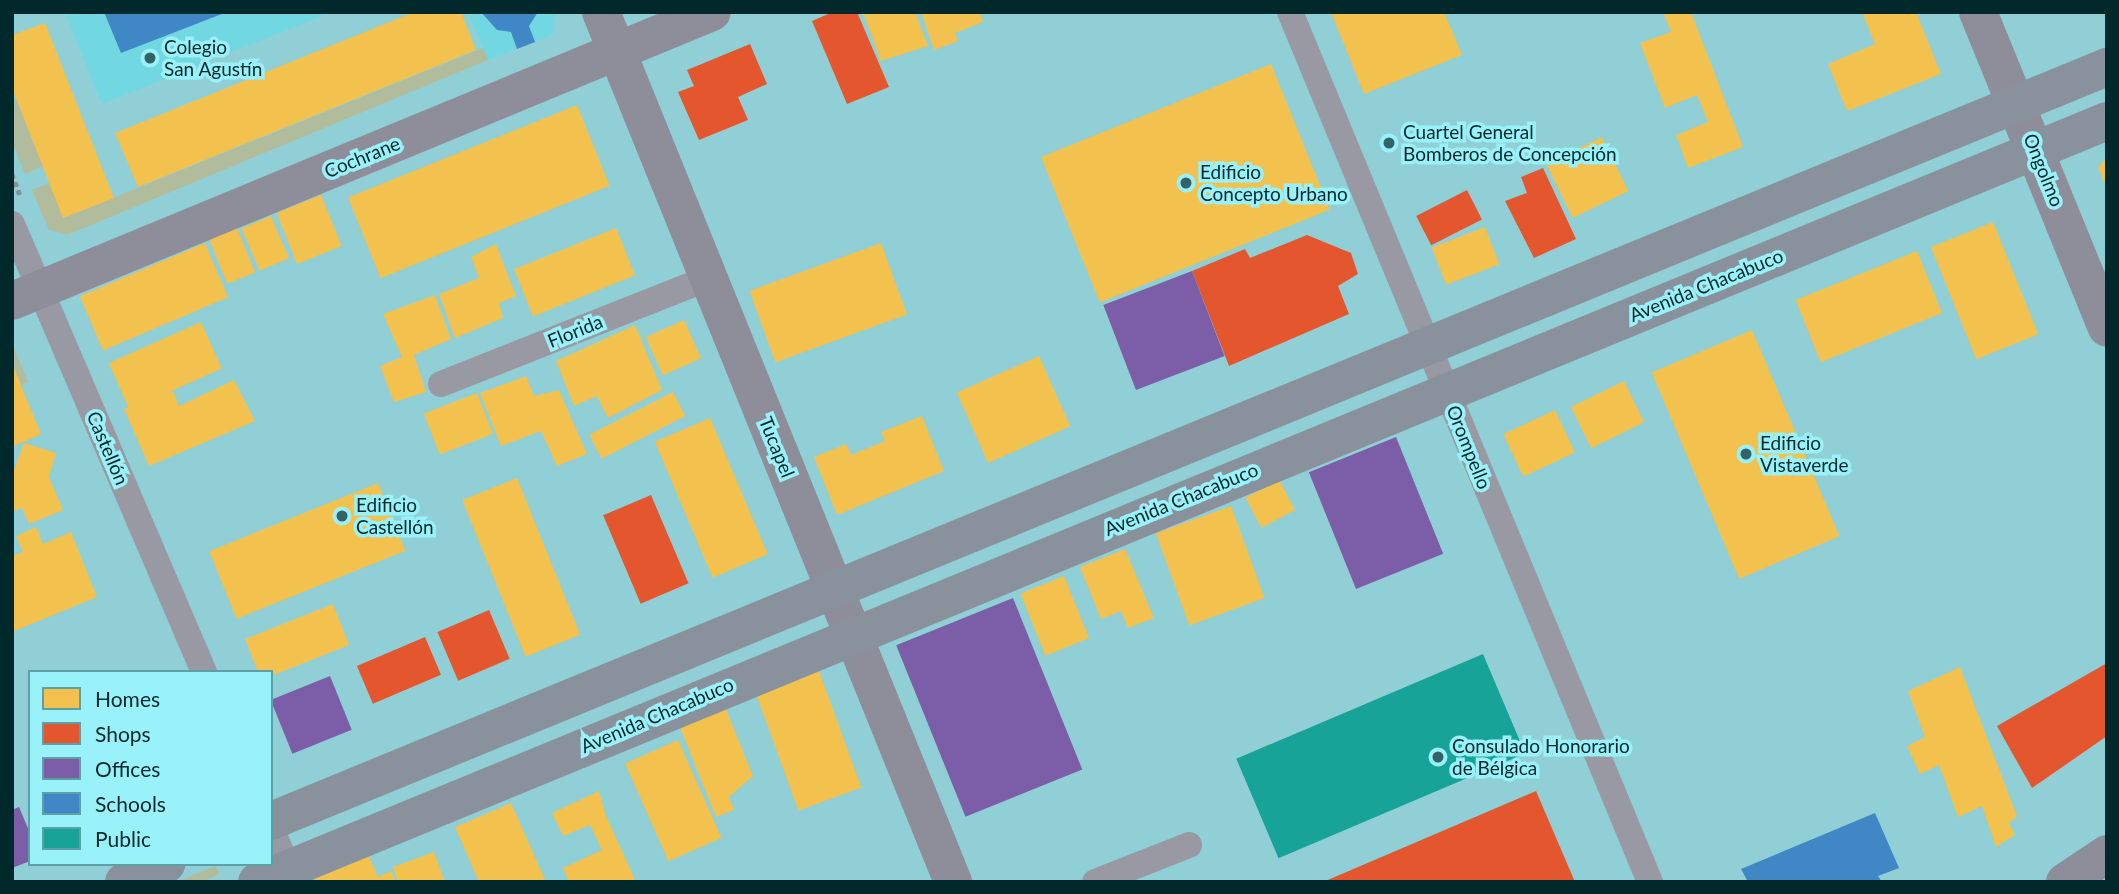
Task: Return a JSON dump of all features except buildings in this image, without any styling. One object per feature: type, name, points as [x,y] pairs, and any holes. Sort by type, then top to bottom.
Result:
[{"type":"main road","points":[[273,820],[833,587],[2107,67]]},
{"type":"main road","name":"Avenida Chacabuco","points":[[280,878],[852,633],[2107,121]]},
{"type":"main road","points":[[124,882],[161,866]]},
{"type":"street","name":"Tucapel","points":[[601,12],[953,882]]},
{"type":"street","name":"Cochrane","points":[[26,295],[712,12]]},
{"type":"street","name":"Orompello","points":[[1290,12],[1650,882]]},
{"type":"street","name":"Ongolmo","points":[[1978,12],[2107,328]]},
{"type":"street","name":"Castellón","points":[[12,224],[26,295],[203,670]]},
{"type":"street","name":"Florida","points":[[441,384],[709,278]]},
{"type":"street","points":[[273,839],[280,878]]},
{"type":"street","points":[[1094,882],[1189,845]]},
{"type":"street","points":[[2065,882],[2107,854]]},
{"type":"shaded area","name":"Colegio San Agustín","points":[[65,12],[332,12],[102,104]]},
{"type":"shaded area","points":[[468,12],[556,14],[552,35],[488,60]]},
{"type":"green space","points":[[483,48],[488,60],[67,235],[49,230],[32,190],[50,183],[64,218]]},
{"type":"green space","points":[[15,95],[43,166],[25,174],[12,142]]},
{"type":"green space","points":[[12,343],[28,382],[21,385],[12,362]]},
{"type":"green space","points":[[215,866],[220,874],[202,882],[176,882]]},
{"type":"place","name":"Colegio San Agustín","points":[[150,58]]},
{"type":"place","name":"Cuartel General Bomberos de Concepción","points":[[1389,143]]},
{"type":"place","name":"Edificio Concepto Urbano","points":[[1186,183]]},
{"type":"place","name":"Edificio Vistaverde","points":[[1746,454]]},
{"type":"place","name":"Edificio Castellón","points":[[342,516]]},
{"type":"place","name":"Consulado Honorario de Bélgica","points":[[1438,757]]}]
